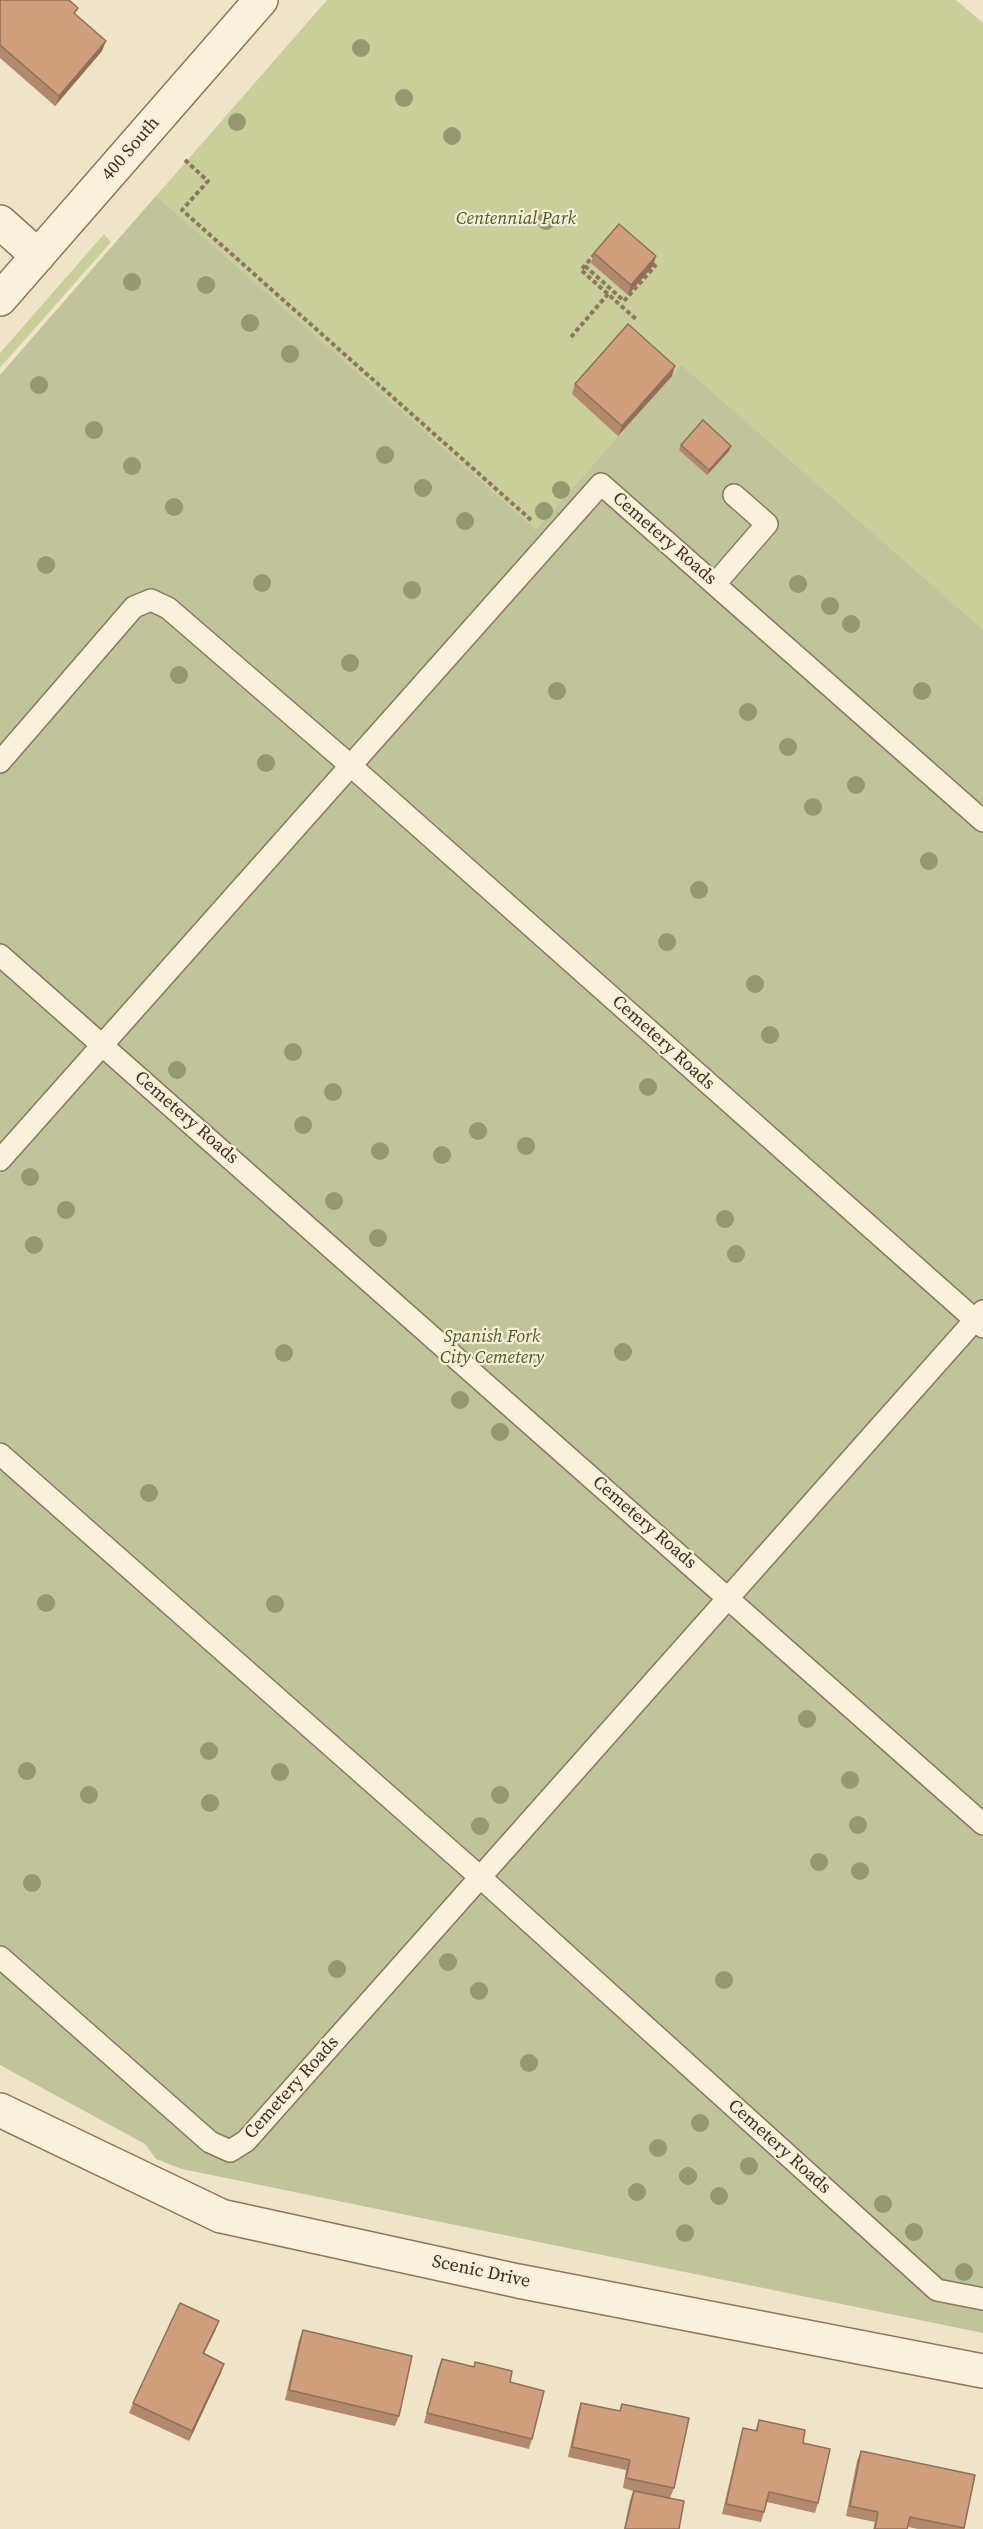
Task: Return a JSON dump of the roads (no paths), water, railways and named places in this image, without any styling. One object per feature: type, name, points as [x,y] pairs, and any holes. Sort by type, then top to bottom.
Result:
[{"type":"street","name":"400 South","points":[[0,299],[261,0]]},
{"type":"street","points":[[0,222],[38,256]]},
{"type":"street","name":"Scenic Drive","points":[[0,2110],[221,2216],[519,2281],[983,2371]]},
{"type":"lane","name":"Cemetery Roads","points":[[0,1160],[601,484],[983,821]]},
{"type":"lane","points":[[715,584],[767,524],[734,495]]},
{"type":"lane","points":[[0,762],[134,607],[151,600],[168,608],[351,765]]},
{"type":"lane","name":"Cemetery Roads","points":[[0,1957],[210,2142],[230,2151],[246,2141],[728,1597],[980,1319],[351,765]]},
{"type":"lane","points":[[0,955],[103,1044]]},
{"type":"lane","name":"Cemetery Roads","points":[[103,1044],[983,1824]]},
{"type":"lane","name":"Cemetery Roads","points":[[0,1454],[480,1877],[937,2290],[983,2299]]},
{"type":"park label","name":"Centennial Park","points":[[516,219]]},
{"type":"park label","name":"Spanish Fork City Cemetery","points":[[492,1347]]}]
